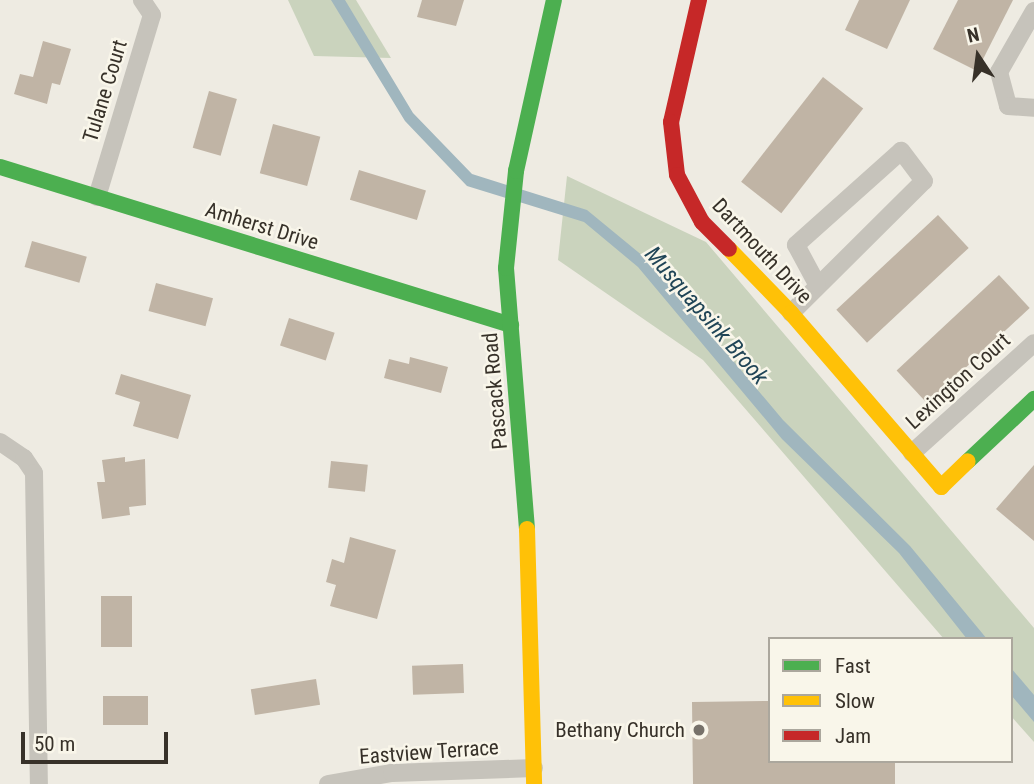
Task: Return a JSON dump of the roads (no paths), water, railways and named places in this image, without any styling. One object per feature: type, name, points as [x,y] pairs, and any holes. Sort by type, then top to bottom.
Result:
[{"type":"street","name":"Tulane Court","points":[[97,197],[152,16],[142,0]]},
{"type":"street","name":"Pascack Road","points":[[534,776],[529,550],[506,268],[516,171],[554,0]]},
{"type":"street","name":"Dartmouth Drive","points":[[699,0],[671,122],[677,175],[702,222],[791,313],[941,487],[1034,400]]},
{"type":"street","points":[[1034,11],[999,72],[1008,106],[1034,108]]},
{"type":"street","points":[[791,313],[924,181],[901,151],[796,245],[817,284]]},
{"type":"street","name":"Amherst Drive","points":[[0,167],[511,325]]},
{"type":"street","name":"Lexington Court","points":[[912,453],[1034,343]]},
{"type":"street","points":[[0,442],[24,458],[34,473],[39,784]]},
{"type":"street","name":"Eastview Terrace","points":[[328,784],[403,772],[534,776]]},
{"type":"water","points":[[331,0],[345,0],[413,113],[472,174],[587,210],[649,261],[783,420],[910,546],[985,637],[965,637],[899,553],[782,439],[638,267],[584,222],[467,186],[405,121]]},
{"type":"water","points":[[1013,670],[1034,695],[1034,722],[1013,697]]},
{"type":"place","name":"Bethany Church","points":[[699,730]]},
{"type":"water label","name":"Musquapsink Brook","points":[[706,316]]}]
